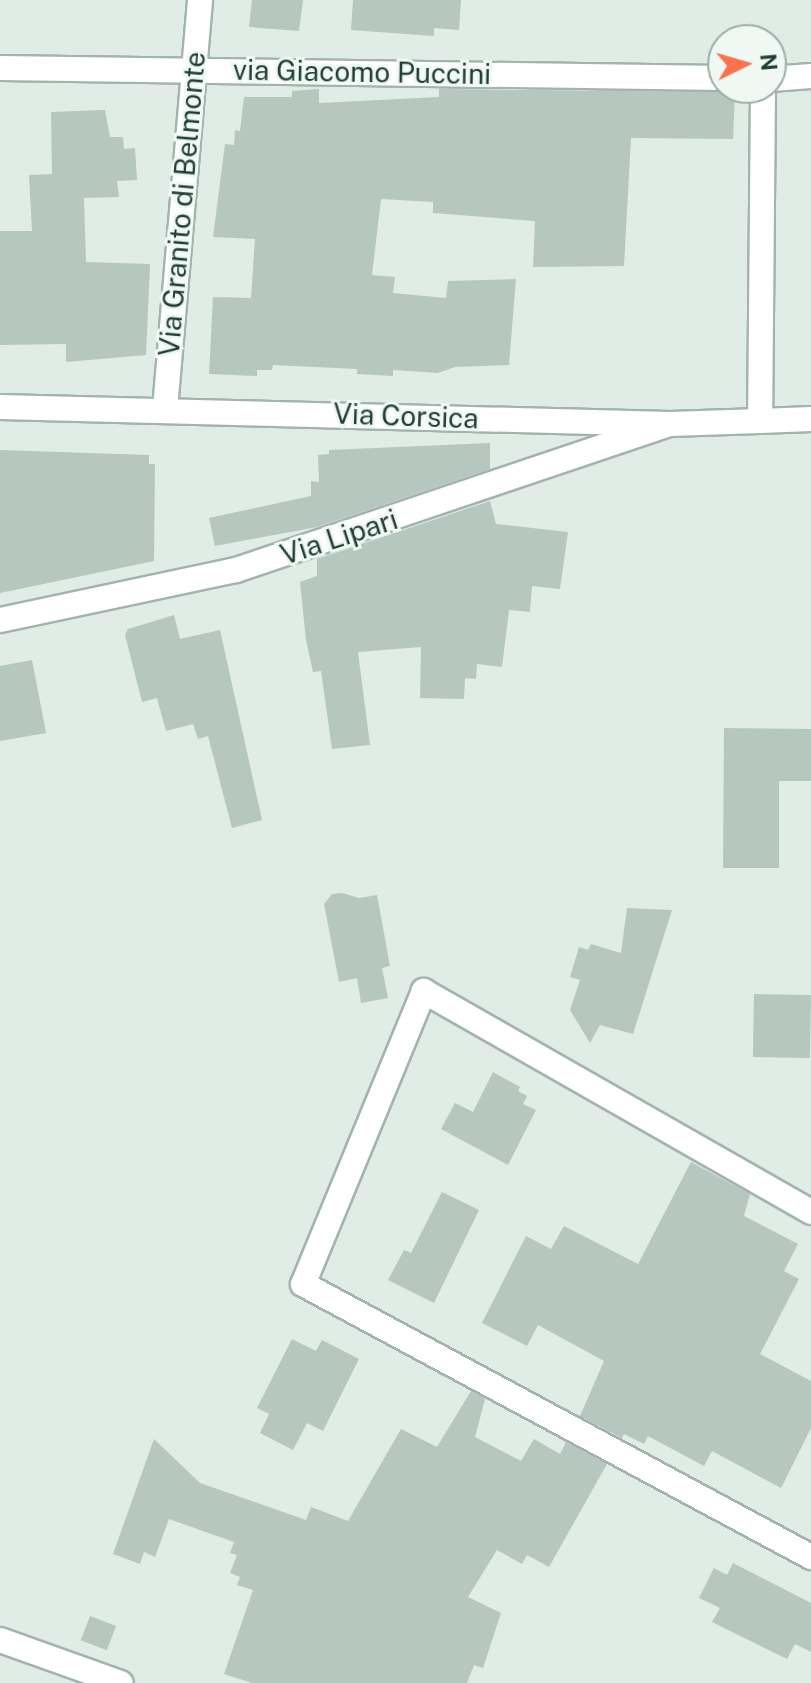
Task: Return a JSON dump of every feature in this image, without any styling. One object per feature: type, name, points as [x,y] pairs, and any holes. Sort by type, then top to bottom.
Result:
[{"type":"street","name":"Via Granito di Belmonte","points":[[165,409],[200,0]]},
{"type":"street","name":"via Giacomo Puccini","points":[[0,68],[707,78]]},
{"type":"street","points":[[787,78],[811,76]]},
{"type":"street","points":[[760,421],[763,104]]},
{"type":"street","name":"Via Corsica","points":[[0,407],[670,424],[811,419]]},
{"type":"street","name":"Via Lipari","points":[[0,620],[236,570],[670,424]]},
{"type":"street","points":[[811,1212],[424,991],[303,1284],[811,1557]]},
{"type":"street","points":[[0,1640],[121,1683]]},
{"type":"building","points":[[252,0],[303,0],[299,31],[249,27]]},
{"type":"building","points":[[353,0],[461,0],[459,30],[434,28],[434,36],[351,30]]},
{"type":"building","points":[[319,89],[319,103],[439,97],[439,89],[707,92],[707,104],[734,104],[733,139],[631,138],[624,266],[533,267],[535,221],[433,213],[433,202],[381,199],[372,275],[395,277],[393,293],[446,298],[448,281],[516,279],[509,365],[455,367],[438,373],[393,370],[393,376],[357,374],[357,369],[273,365],[272,370],[257,370],[257,376],[209,374],[213,297],[251,298],[255,239],[213,237],[225,144],[234,145],[235,130],[240,131],[244,97],[292,97],[292,91]]},
{"type":"building","points":[[105,110],[110,137],[123,137],[124,149],[135,148],[137,180],[117,181],[119,197],[84,198],[86,262],[150,264],[146,355],[66,362],[66,344],[0,345],[0,231],[32,231],[29,175],[52,174],[51,112]]},
{"type":"building","points":[[490,443],[490,469],[317,527],[215,546],[209,518],[311,496],[311,481],[319,482],[318,455],[329,454],[329,450]]},
{"type":"building","points":[[0,450],[149,455],[149,464],[155,464],[154,561],[0,593]]},
{"type":"building","points":[[490,501],[496,524],[568,532],[560,589],[532,586],[530,612],[509,610],[502,667],[477,664],[476,679],[465,678],[464,699],[420,698],[421,647],[358,652],[370,745],[332,749],[321,671],[313,672],[306,640],[300,582],[317,576],[317,559]]},
{"type":"building","points":[[174,615],[180,639],[220,630],[262,820],[232,828],[208,736],[198,739],[193,724],[166,731],[157,698],[142,702],[125,635],[128,629]]},
{"type":"building","points":[[32,660],[46,733],[0,741],[0,666]]},
{"type":"building","points":[[724,728],[811,729],[811,781],[779,781],[779,868],[723,868]]},
{"type":"building","points":[[342,893],[359,898],[377,895],[390,966],[382,968],[388,998],[361,1003],[357,978],[339,982],[324,904],[332,894]]},
{"type":"building","points":[[627,908],[672,910],[633,1034],[600,1025],[590,1043],[570,1010],[580,980],[570,977],[579,947],[588,950],[591,944],[621,953]]},
{"type":"building","points":[[754,994],[811,995],[810,1058],[753,1057]]},
{"type":"building","points":[[493,1072],[520,1087],[518,1091],[527,1096],[523,1104],[536,1110],[508,1165],[441,1129],[455,1103],[473,1112]]},
{"type":"building","points":[[691,1162],[750,1194],[744,1216],[798,1244],[784,1271],[799,1279],[760,1354],[811,1381],[811,1428],[781,1488],[712,1451],[704,1466],[648,1436],[644,1444],[624,1434],[622,1438],[580,1416],[604,1361],[538,1325],[527,1346],[482,1323],[526,1236],[551,1249],[564,1226],[638,1264]]},
{"type":"building","points":[[442,1192],[479,1210],[434,1303],[388,1280],[404,1250],[411,1253]]},
{"type":"building","points":[[292,1339],[316,1351],[322,1340],[359,1359],[323,1431],[307,1423],[293,1450],[260,1433],[269,1414],[257,1408]]},
{"type":"building","points":[[471,1391],[485,1399],[475,1437],[521,1461],[534,1439],[560,1454],[566,1442],[607,1464],[549,1567],[527,1555],[522,1564],[497,1550],[468,1597],[501,1613],[483,1668],[474,1665],[467,1683],[252,1683],[224,1674],[253,1590],[237,1585],[240,1577],[230,1573],[237,1555],[230,1553],[234,1542],[169,1519],[155,1557],[144,1552],[140,1564],[113,1554],[154,1439],[200,1483],[306,1520],[311,1507],[348,1521],[401,1429],[437,1447]]},
{"type":"building","points":[[733,1563],[811,1603],[811,1652],[795,1644],[787,1659],[712,1622],[720,1608],[699,1598],[714,1568],[727,1575]]},
{"type":"building","points":[[90,1616],[116,1626],[107,1650],[81,1640]]}]
